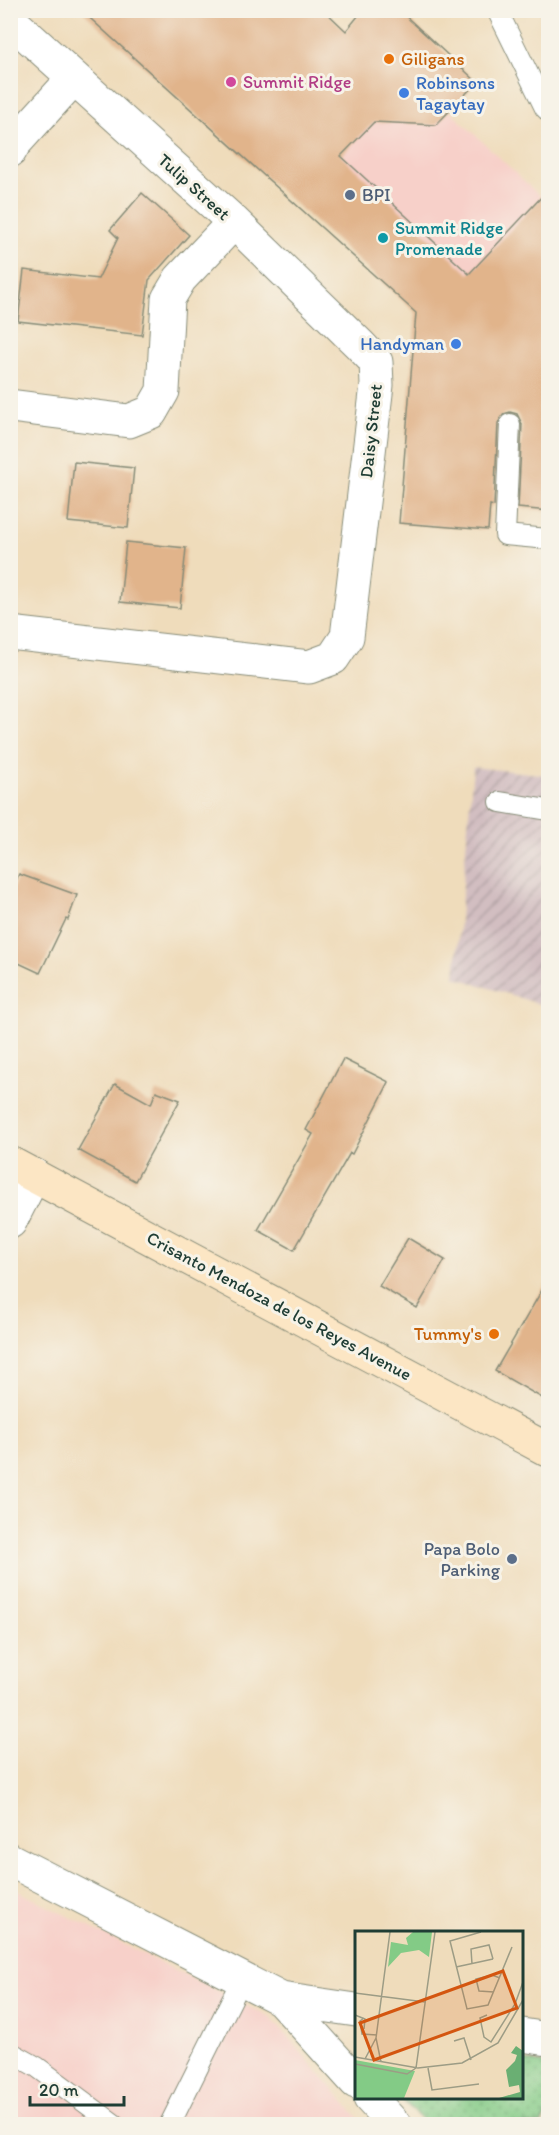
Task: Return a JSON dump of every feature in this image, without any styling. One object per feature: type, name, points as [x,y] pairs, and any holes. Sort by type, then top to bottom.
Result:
[{"type":"main road","name":"Crisanto Mendoza de los Reyes Avenue","points":[[22,1169],[549,1450]]},
{"type":"street","name":"Tulip Street","points":[[10,20],[234,222],[180,279],[168,299],[163,391],[151,412],[129,421],[10,406]]},
{"type":"street","points":[[10,151],[74,78]]},
{"type":"street","name":"Daisy Street","points":[[10,633],[309,667],[333,658],[347,637],[377,385],[376,362],[234,222]]},
{"type":"street","points":[[10,1222],[22,1169]]},
{"type":"street","points":[[10,1860],[281,1999],[355,2080]]},
{"type":"street","points":[[281,1999],[355,2010]]},
{"type":"street","points":[[523,2035],[549,2039]]},
{"type":"street","points":[[372,2099],[394,2124]]},
{"type":"lane","points":[[497,10],[545,108],[549,111]]},
{"type":"lane","points":[[510,424],[505,535],[549,539]]},
{"type":"lane","points":[[500,802],[549,810]]},
{"type":"lane","points":[[170,2124],[242,1978]]},
{"type":"lane","points":[[10,2052],[37,2067],[103,2121]]},
{"type":"shaded area","points":[[450,111],[541,197],[469,274],[341,156],[374,122],[436,125]]},
{"type":"shaded area","points":[[473,767],[548,775],[548,1007],[455,977]]},
{"type":"shaded area","points":[[10,1887],[271,2018],[364,2124],[11,2124]]},
{"type":"green space","points":[[523,2061],[548,2064],[548,2113],[541,2124],[426,2124],[402,2099],[523,2099]]},
{"type":"building","name":"Summit Ridge Promenade","points":[[81,10],[324,10],[346,31],[363,10],[399,10],[477,82],[436,125],[374,122],[341,156],[469,274],[549,189],[549,511],[518,508],[522,424],[517,414],[510,412],[504,414],[498,423],[494,506],[490,505],[488,530],[399,523],[416,313]]},
{"type":"building","points":[[142,193],[189,235],[149,280],[142,335],[18,321],[24,270],[98,279],[118,238],[110,230]]},
{"type":"building","points":[[74,462],[134,468],[128,528],[68,522]]},
{"type":"building","points":[[126,542],[186,548],[180,608],[120,602]]},
{"type":"building","points":[[19,874],[77,895],[68,920],[66,919],[40,973],[10,959],[10,894]]},
{"type":"building","points":[[343,1059],[389,1082],[352,1154],[350,1153],[294,1250],[258,1230],[313,1134],[306,1130]]},
{"type":"building","points":[[115,1084],[151,1104],[156,1091],[180,1100],[135,1181],[78,1150]]},
{"type":"building","points":[[408,1238],[445,1260],[417,1308],[379,1286]]},
{"type":"building","points":[[549,1278],[549,1402],[495,1371]]},
{"type":"place","name":"Giligans","points":[[389,59]]},
{"type":"place","name":"Summit Ridge","points":[[231,82]]},
{"type":"place","name":"Robinsons Tagaytay","points":[[404,93]]},
{"type":"place","name":"BPI","points":[[350,195]]},
{"type":"place","name":"Summit Ridge Promenade","points":[[383,238]]},
{"type":"place","name":"Handyman","points":[[456,344]]},
{"type":"place","name":"Tummy's","points":[[494,1334]]},
{"type":"place","name":"Papa Bolo Parking","points":[[512,1559]]}]
